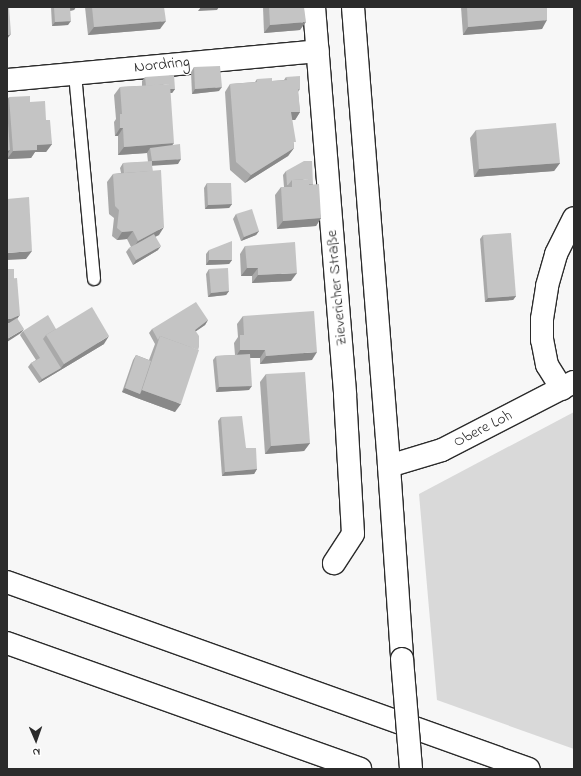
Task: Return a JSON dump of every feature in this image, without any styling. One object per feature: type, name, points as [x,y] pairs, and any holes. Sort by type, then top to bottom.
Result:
[{"type":"main road","name":"Zievericher Straße","points":[[314,7],[345,395],[353,534],[334,563]]},
{"type":"main road","points":[[353,7],[411,769]]},
{"type":"main road","name":"Nordring","points":[[7,80],[318,51]]},
{"type":"main road","points":[[568,386],[547,365],[542,340],[542,319],[547,286],[556,254],[574,218]]},
{"type":"main road","name":"Obere Loh","points":[[389,466],[442,450],[568,386]]},
{"type":"main road","points":[[7,582],[529,769]]},
{"type":"main road","points":[[7,643],[360,769]]},
{"type":"lane","points":[[75,74],[94,279]]},
{"type":"shaded area","points":[[574,412],[574,749],[437,700],[419,494]]},
{"type":"building","points":[[7,7],[9,7],[11,34],[7,35]]},
{"type":"building","points":[[54,7],[70,7],[71,21],[55,22]]},
{"type":"building","points":[[92,7],[164,7],[166,21],[94,27]]},
{"type":"building","points":[[269,7],[304,7],[306,22],[270,25]]},
{"type":"building","points":[[467,7],[547,7],[547,20],[468,27]]},
{"type":"building","points":[[220,66],[222,87],[195,89],[194,67]]},
{"type":"building","points":[[174,75],[175,89],[170,89],[170,84],[146,86],[145,77]]},
{"type":"building","points":[[300,76],[300,89],[298,89],[300,112],[291,112],[296,142],[293,142],[294,148],[251,175],[236,162],[230,84],[257,82],[257,79],[272,78],[272,81],[287,80],[286,77]]},
{"type":"building","points":[[170,84],[174,143],[124,147],[123,128],[120,128],[120,114],[122,114],[120,87]]},
{"type":"building","points":[[30,96],[30,102],[45,101],[46,120],[50,120],[52,144],[37,145],[37,150],[13,151],[9,97]]},
{"type":"building","points":[[7,110],[10,150],[7,151]]},
{"type":"building","points":[[556,123],[560,163],[479,169],[476,130]]},
{"type":"building","points":[[180,144],[181,159],[152,161],[150,148]]},
{"type":"building","points":[[152,161],[152,171],[124,173],[123,163]]},
{"type":"building","points":[[304,161],[312,161],[313,184],[309,184],[309,179],[292,180],[287,185],[286,171]]},
{"type":"building","points":[[161,170],[164,227],[138,241],[133,231],[122,232],[117,228],[119,210],[115,206],[113,174]]},
{"type":"building","points":[[309,179],[309,185],[319,184],[321,218],[283,221],[281,187],[292,187],[292,180]]},
{"type":"building","points":[[207,183],[231,183],[232,204],[208,205]]},
{"type":"building","points":[[29,197],[32,251],[7,253],[7,199]]},
{"type":"building","points":[[252,209],[259,231],[244,237],[236,214]]},
{"type":"building","points":[[511,233],[516,296],[488,298],[483,235]]},
{"type":"building","points":[[154,234],[161,246],[136,260],[129,248]]},
{"type":"building","points":[[232,241],[232,260],[209,260],[209,250]]},
{"type":"building","points":[[295,242],[297,273],[258,275],[258,268],[247,268],[245,246]]},
{"type":"building","points":[[228,268],[229,291],[211,293],[209,269]]},
{"type":"building","points":[[7,269],[14,269],[14,279],[7,279]]},
{"type":"building","points":[[17,278],[20,315],[7,319],[7,279]]},
{"type":"building","points":[[196,302],[208,320],[195,330],[199,336],[198,350],[160,336],[158,340],[152,329]]},
{"type":"building","points":[[92,307],[109,336],[64,364],[46,335]]},
{"type":"building","points":[[314,311],[317,352],[266,356],[265,350],[240,350],[240,335],[244,335],[243,316]]},
{"type":"building","points":[[48,315],[56,329],[46,335],[43,339],[61,368],[42,379],[31,363],[40,358],[23,331]]},
{"type":"building","points":[[17,318],[24,329],[7,339],[7,323]]},
{"type":"building","points":[[160,336],[199,350],[181,404],[142,390]]},
{"type":"building","points":[[250,354],[252,386],[219,387],[216,356]]},
{"type":"building","points":[[136,355],[151,361],[140,394],[125,388]]},
{"type":"building","points":[[305,372],[310,443],[271,446],[266,374]]},
{"type":"building","points":[[242,416],[246,448],[256,448],[257,469],[225,472],[221,417]]}]
